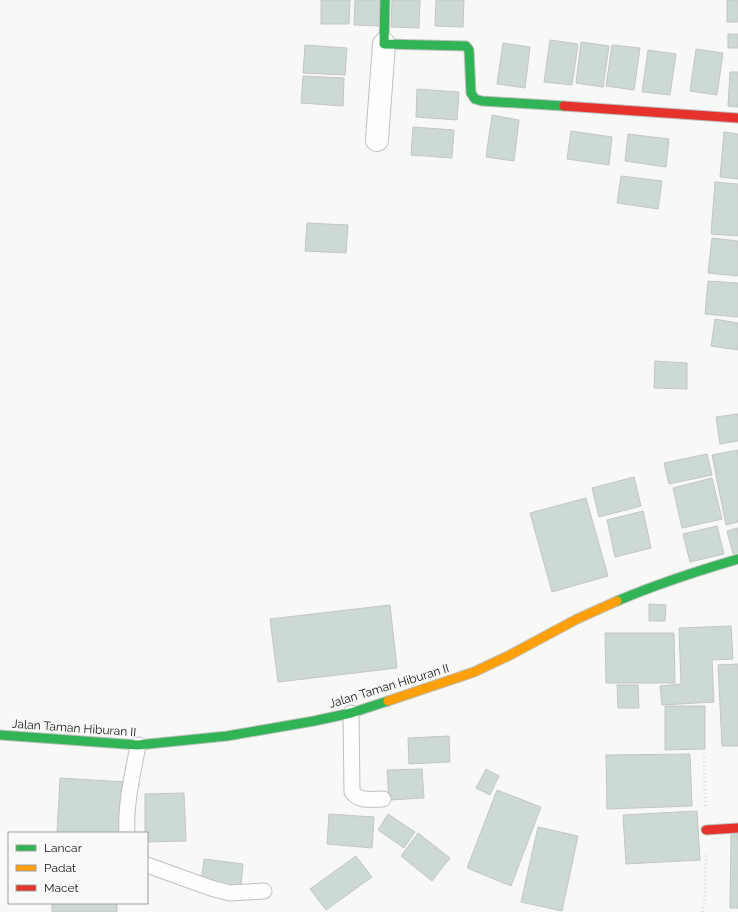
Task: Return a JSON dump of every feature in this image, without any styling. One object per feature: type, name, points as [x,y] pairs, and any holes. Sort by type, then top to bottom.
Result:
[{"type":"street","points":[[377,140],[384,44],[385,0]]},
{"type":"street","points":[[384,44],[466,46],[469,50],[471,93],[475,99],[482,102],[738,118]]},
{"type":"street","name":"Jalan Taman Hiburan II","points":[[0,735],[138,745],[227,736],[314,721],[352,720],[474,672],[510,655],[577,619],[640,591],[689,572],[738,559]]},
{"type":"street","points":[[706,830],[738,828]]},
{"type":"lane","points":[[352,720],[352,792],[357,797],[366,800],[383,799]]},
{"type":"lane","points":[[127,832],[129,793],[138,745]]},
{"type":"lane","points":[[148,865],[211,888],[230,893],[264,891]]},
{"type":"path","points":[[702,912],[705,901],[706,830],[704,757]]},
{"type":"building","points":[[321,0],[350,0],[349,24],[321,24]]},
{"type":"building","points":[[355,0],[380,0],[379,26],[354,25]]},
{"type":"building","points":[[392,0],[420,0],[419,28],[391,27]]},
{"type":"building","points":[[436,0],[464,0],[463,27],[435,26]]},
{"type":"building","points":[[727,0],[738,0],[738,22],[727,22]]},
{"type":"building","points":[[728,34],[738,34],[738,48],[728,48]]},
{"type":"building","points":[[550,40],[578,44],[572,85],[544,82]]},
{"type":"building","points":[[581,42],[609,46],[603,87],[576,83]]},
{"type":"building","points":[[503,43],[530,47],[525,88],[497,84]]},
{"type":"building","points":[[305,45],[347,48],[345,75],[303,73]]},
{"type":"building","points":[[612,45],[640,48],[634,90],[606,86]]},
{"type":"building","points":[[696,49],[723,53],[717,95],[690,91]]},
{"type":"building","points":[[648,50],[676,54],[670,95],[642,92]]},
{"type":"building","points":[[730,72],[738,72],[738,107],[728,106]]},
{"type":"building","points":[[303,76],[344,78],[343,106],[301,103]]},
{"type":"building","points":[[417,89],[459,92],[457,120],[416,117]]},
{"type":"building","points":[[492,115],[519,120],[514,161],[486,157]]},
{"type":"building","points":[[413,127],[454,130],[452,158],[411,155]]},
{"type":"building","points":[[571,131],[612,137],[609,165],[567,159]]},
{"type":"building","points":[[724,132],[738,134],[738,179],[720,177]]},
{"type":"building","points":[[628,134],[669,139],[666,167],[625,161]]},
{"type":"building","points":[[621,176],[662,181],[658,209],[617,203]]},
{"type":"building","points":[[715,182],[738,184],[738,236],[711,234]]},
{"type":"building","points":[[307,223],[348,225],[346,253],[305,251]]},
{"type":"building","points":[[712,238],[738,241],[738,276],[708,273]]},
{"type":"building","points":[[708,281],[738,283],[738,317],[705,314]]},
{"type":"building","points":[[715,319],[738,323],[738,350],[711,346]]},
{"type":"building","points":[[655,361],[687,363],[687,389],[654,388]]},
{"type":"building","points":[[738,414],[738,441],[720,444],[716,417]]},
{"type":"building","points":[[738,450],[738,522],[726,525],[712,455]]},
{"type":"building","points":[[707,454],[712,475],[669,484],[664,463]]},
{"type":"building","points":[[634,477],[641,506],[599,517],[592,488]]},
{"type":"building","points":[[712,478],[722,519],[682,528],[673,488]]},
{"type":"building","points":[[586,498],[608,576],[552,592],[530,513]]},
{"type":"building","points":[[643,511],[651,548],[615,557],[607,520]]},
{"type":"building","points":[[717,526],[724,554],[690,562],[683,534]]},
{"type":"building","points":[[738,528],[738,552],[733,554],[727,531]]},
{"type":"building","points":[[649,604],[666,605],[665,621],[649,621]]},
{"type":"building","points":[[390,605],[397,668],[278,682],[270,619]]},
{"type":"building","points":[[731,626],[733,659],[712,660],[714,702],[662,705],[660,686],[681,684],[679,628]]},
{"type":"building","points":[[605,633],[674,633],[675,683],[606,683]]},
{"type":"building","points":[[738,664],[738,746],[722,746],[718,665]]},
{"type":"building","points":[[617,685],[638,685],[639,708],[618,708]]},
{"type":"building","points":[[665,706],[705,706],[705,749],[665,750]]},
{"type":"building","points":[[449,736],[450,762],[409,764],[408,738]]},
{"type":"building","points":[[690,754],[692,806],[607,809],[606,755]]},
{"type":"building","points":[[422,769],[424,798],[389,800],[387,770]]},
{"type":"building","points":[[486,769],[499,776],[490,795],[476,788]]},
{"type":"building","points":[[60,778],[125,782],[122,832],[57,832]]},
{"type":"building","points":[[497,790],[541,807],[511,886],[467,868]]},
{"type":"building","points":[[184,793],[186,841],[148,842],[148,832],[145,832],[145,794]]},
{"type":"building","points":[[697,811],[700,860],[626,864],[623,815]]},
{"type":"building","points":[[329,814],[374,817],[372,848],[327,844]]},
{"type":"building","points":[[388,814],[415,832],[404,848],[378,830]]},
{"type":"building","points":[[538,827],[578,836],[562,911],[521,902]]},
{"type":"building","points":[[418,833],[450,858],[432,881],[401,856]]},
{"type":"building","points":[[731,833],[738,833],[738,908],[730,908]]},
{"type":"building","points":[[356,856],[372,877],[326,910],[310,889]]},
{"type":"building","points":[[204,859],[243,864],[240,896],[200,891]]},
{"type":"building","points":[[52,904],[117,904],[117,912],[52,912]]},
{"type":"traffic: fast","points":[[385,0],[384,44],[466,46],[469,50],[471,93],[475,99],[482,101],[564,106]]},
{"type":"traffic: fast","points":[[617,601],[677,578],[738,559]]},
{"type":"traffic: fast","points":[[0,735],[138,745],[227,736],[314,721],[351,713],[388,701]]},
{"type":"traffic: slow","points":[[388,701],[474,672],[510,655],[577,619],[617,601]]},
{"type":"traffic: jam","points":[[564,106],[738,118]]},
{"type":"traffic: jam","points":[[706,830],[738,828]]}]
